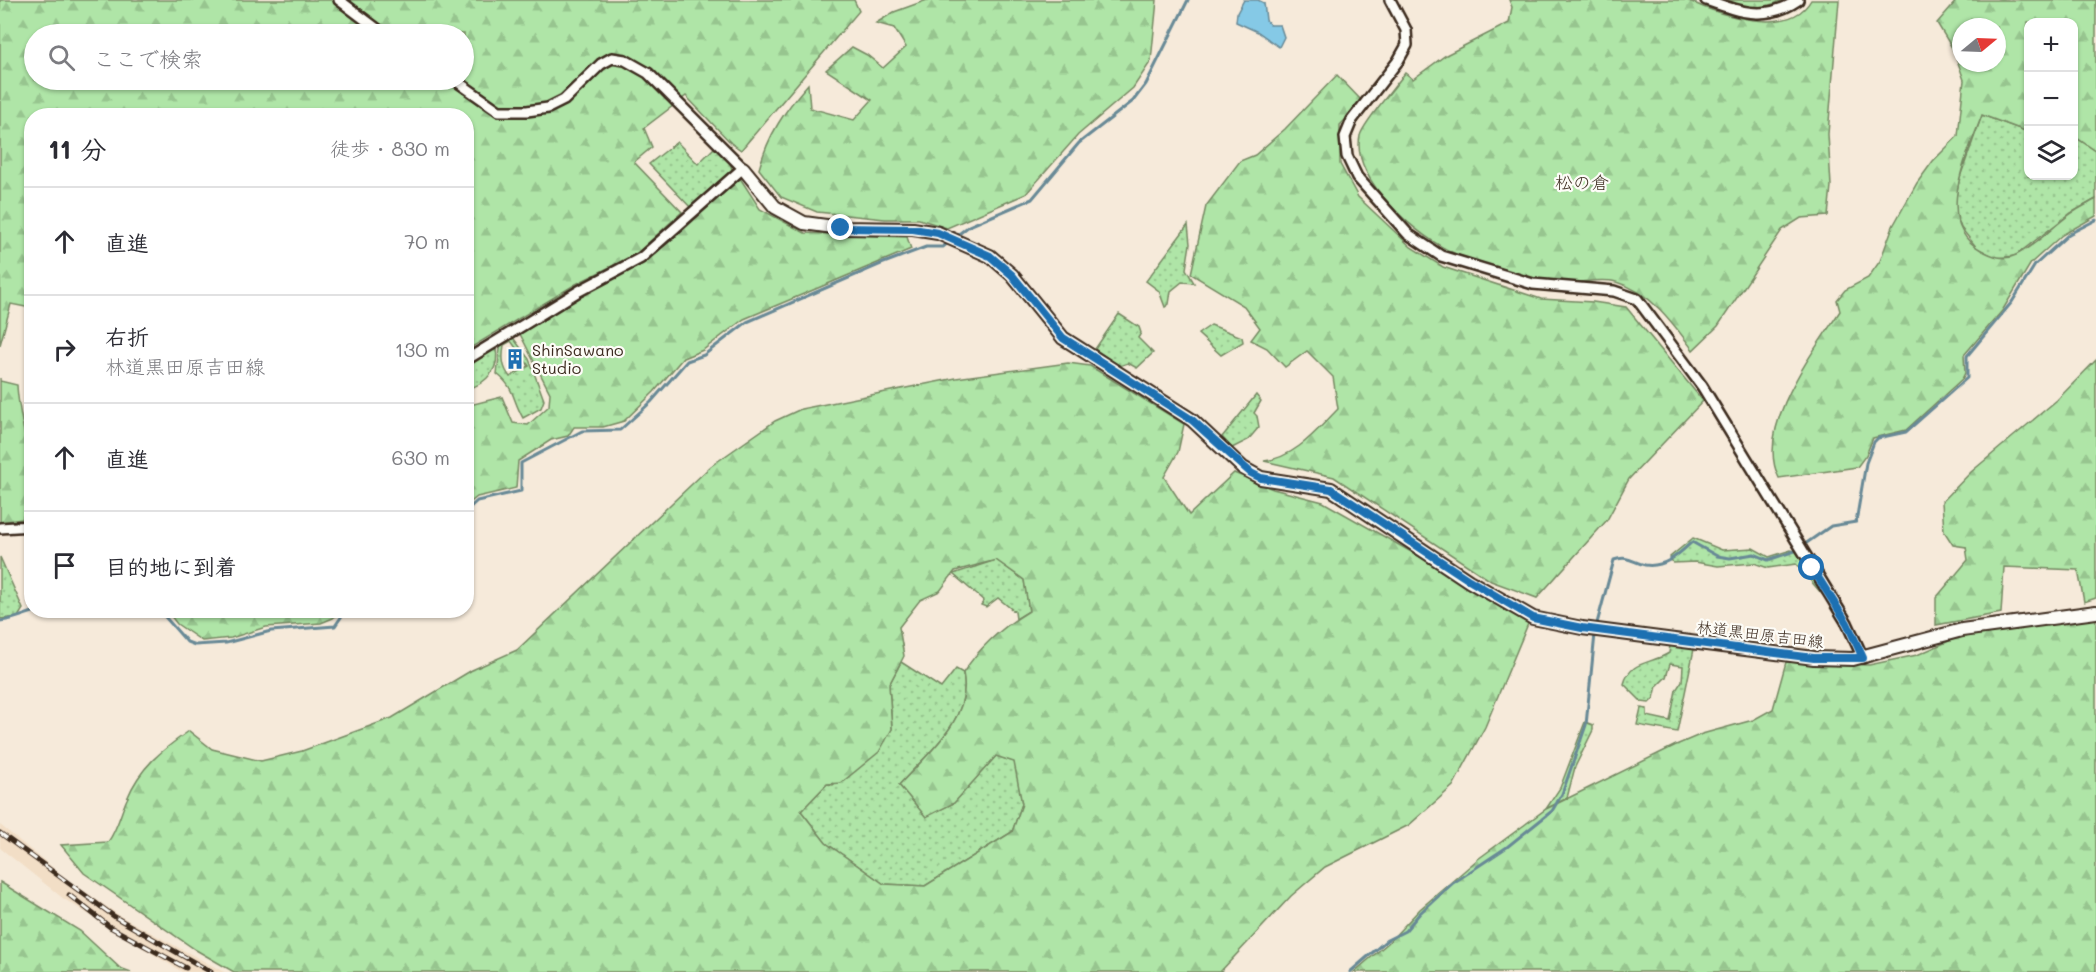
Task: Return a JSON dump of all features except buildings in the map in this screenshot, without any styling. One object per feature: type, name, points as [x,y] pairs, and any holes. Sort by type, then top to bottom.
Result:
[{"type":"street","points":[[339,0],[371,24]]},
{"type":"street","points":[[1390,0],[1406,30],[1407,45],[1398,62],[1352,120],[1345,137],[1347,156],[1357,177],[1408,234],[1441,256],[1533,284],[1614,291],[1637,299],[1702,386],[1847,623],[1863,658]]},
{"type":"street","points":[[1706,0],[1741,11],[1766,14],[1783,10],[1798,0]]},
{"type":"street","points":[[469,90],[499,111],[548,108],[564,100],[600,64],[612,58],[625,60],[648,73],[743,168],[641,258],[570,296],[474,355]]},
{"type":"street","name":"林道黒田原吉田線","points":[[743,168],[775,207],[804,223],[841,228],[913,229],[938,233],[990,256],[1012,275],[1063,338],[1192,420],[1251,473],[1261,478],[1331,489],[1469,580],[1533,618],[1558,624],[1814,658],[1863,658],[1962,630],[2096,612]]},
{"type":"street","points":[[0,528],[24,526]]},
{"type":"shaded area","points":[[0,825],[68,880],[120,916],[224,972],[182,972],[64,899],[0,848]]},
{"type":"green space","points":[[0,0],[854,0],[859,11],[741,150],[731,143],[686,96],[644,128],[652,147],[634,162],[682,212],[636,254],[576,284],[474,346],[474,108],[24,108],[24,307],[11,304],[0,345]]},
{"type":"green space","points":[[927,0],[1157,0],[1151,61],[1133,88],[1078,135],[1026,194],[947,228],[919,219],[885,219],[817,212],[781,197],[759,169],[772,134],[792,103],[808,84],[810,108],[854,120],[872,100],[826,70],[852,47],[883,68],[906,47],[894,28],[876,23],[894,12]]},
{"type":"green space","points":[[1509,0],[1687,0],[1734,16],[1770,21],[1787,18],[1801,12],[1811,0],[1839,0],[1828,134],[1831,186],[1828,216],[1801,218],[1782,230],[1718,326],[1693,350],[1660,310],[1629,287],[1609,281],[1557,283],[1547,281],[1478,262],[1441,246],[1407,222],[1391,206],[1376,189],[1366,171],[1360,153],[1362,130],[1405,73],[1413,79],[1446,55],[1509,23],[1512,7]]},
{"type":"green space","points":[[1723,0],[1783,0],[1753,8],[1738,6]]},
{"type":"green space","points":[[1957,0],[2096,0],[2096,151],[2078,139],[2078,18],[2024,18],[2024,131],[1982,115],[1963,168],[1956,206],[1959,223],[1966,238],[1981,250],[2003,258],[2012,257],[2024,251],[2072,213],[2096,199],[2096,216],[2062,235],[2031,263],[2002,311],[1964,355],[1965,373],[1962,379],[1906,430],[1873,438],[1866,455],[1857,467],[1779,478],[1773,458],[1774,436],[1790,391],[1840,311],[1837,300],[1845,290],[1868,278],[1880,261],[1893,226],[1917,183],[1933,161],[1958,136],[1964,80],[1961,72],[2006,72],[2006,18],[1952,18],[1952,48],[1937,23]]},
{"type":"green space","points":[[1337,75],[1363,102],[1340,125],[1340,164],[1358,197],[1411,247],[1443,267],[1541,299],[1593,302],[1626,307],[1703,401],[1629,479],[1607,520],[1537,598],[1491,581],[1334,477],[1264,461],[1286,455],[1296,449],[1338,409],[1333,377],[1307,351],[1285,367],[1267,348],[1251,340],[1260,328],[1244,306],[1191,274],[1206,206],[1240,161],[1255,155],[1285,129]]},
{"type":"green space","points":[[1982,115],[2024,131],[2024,180],[2078,180],[2078,139],[2096,151],[2096,199],[2071,213],[2015,256],[1996,258],[1977,248],[1961,228],[1954,208],[1959,180]]},
{"type":"green space","points":[[677,142],[698,164],[716,146],[729,159],[733,173],[692,209],[649,164]]},
{"type":"green space","points":[[740,178],[760,209],[805,233],[907,237],[911,249],[744,319],[703,350],[683,358],[654,392],[624,421],[603,427],[574,427],[568,436],[551,440],[518,461],[516,488],[474,499],[474,404],[502,397],[513,423],[528,425],[549,406],[550,393],[520,334],[581,295],[642,263],[672,240]]},
{"type":"green space","points":[[1188,225],[1190,244],[1186,269],[1194,283],[1182,282],[1171,291],[1169,304],[1165,307],[1159,291],[1146,281]]},
{"type":"green space","points":[[1119,314],[1139,327],[1141,333],[1138,338],[1153,353],[1137,368],[1128,363],[1119,366],[1095,349]]},
{"type":"green space","points":[[1211,325],[1242,337],[1243,342],[1221,355],[1198,334]]},
{"type":"green space","points":[[511,335],[529,359],[544,400],[541,408],[523,418],[510,389],[497,374],[501,341]],"holes":[[[511,341],[529,366],[510,377],[503,362],[504,345]]]},
{"type":"green space","points":[[495,346],[496,361],[491,374],[474,387],[474,359]]},
{"type":"green space","points":[[2096,360],[2096,598],[2084,602],[2078,570],[2004,567],[2001,613],[1936,625],[1936,598],[1968,560],[1966,547],[1953,545],[1944,531],[1942,502],[1971,472],[2057,400]]},
{"type":"green space","points":[[1068,363],[1090,366],[1184,424],[1178,452],[1164,477],[1189,515],[1234,473],[1273,489],[1323,502],[1530,619],[1485,727],[1453,786],[1409,825],[1325,867],[1291,896],[1220,972],[234,972],[196,950],[84,873],[61,845],[108,842],[132,788],[145,768],[161,752],[189,731],[212,749],[261,761],[302,751],[392,718],[472,670],[517,650],[711,466],[775,421],[801,409],[956,378]],"holes":[[[996,560],[1024,580],[1029,611],[993,638],[969,664],[963,673],[964,690],[955,720],[934,748],[899,785],[926,817],[954,803],[996,756],[1014,762],[1022,804],[1012,832],[925,886],[884,884],[826,843],[801,811],[827,784],[841,783],[879,752],[892,729],[889,685],[904,656],[899,627],[920,600],[940,591],[955,571]]]},
{"type":"green space","points":[[0,381],[17,385],[24,430],[24,513],[22,519],[0,522]]},
{"type":"green space","points":[[1256,395],[1261,401],[1254,413],[1257,416],[1259,427],[1248,440],[1232,448],[1222,437]]},
{"type":"green space","points":[[1693,538],[1722,550],[1753,548],[1769,557],[1791,550],[1799,552],[1828,601],[1796,564],[1768,568],[1754,563],[1718,566],[1695,562],[1673,563],[1670,557]]},
{"type":"green space","points":[[0,557],[23,609],[18,617],[0,619]]},
{"type":"green space","points":[[996,560],[1024,580],[1029,611],[1016,619],[1015,612],[998,598],[986,607],[981,605],[984,601],[953,574]]},
{"type":"green space","points":[[172,618],[333,618],[321,623],[266,627],[231,638],[202,641],[177,624]]},
{"type":"green space","points":[[2096,619],[2096,972],[1354,972],[1388,943],[1420,909],[1478,859],[1546,809],[1676,745],[1702,734],[1753,720],[1773,709],[1786,662],[1869,665],[1917,655],[1956,638],[2009,628]]},
{"type":"green space","points":[[1670,645],[1694,649],[1677,732],[1637,725],[1641,708],[1647,709],[1647,716],[1670,721],[1676,690],[1682,681],[1683,666],[1670,664],[1666,677],[1657,686],[1654,698],[1649,703],[1642,702],[1624,684],[1627,676],[1636,667],[1669,653]]},
{"type":"green space","points":[[901,662],[941,688],[956,669],[963,673],[964,690],[955,720],[934,748],[899,785],[926,816],[954,803],[996,756],[1015,762],[1022,804],[1012,832],[925,886],[884,884],[826,843],[801,811],[827,784],[833,785],[892,729],[889,685]]},
{"type":"green space","points":[[1585,722],[1593,725],[1593,730],[1575,767],[1567,798],[1546,809],[1560,788]]},
{"type":"green space","points":[[0,882],[80,931],[120,968],[131,972],[0,972]]},
{"type":"water","points":[[1244,0],[1258,0],[1264,3],[1266,20],[1270,25],[1280,25],[1284,37],[1279,47],[1258,32],[1236,22],[1237,13]]},
{"type":"waterway","points":[[955,237],[969,226],[1032,199],[1079,143],[1133,101],[1146,84],[1188,0]]},
{"type":"waterway","points":[[1596,627],[1614,560],[1627,559],[1645,565],[1659,564],[1671,559],[1692,542],[1717,556],[1730,558],[1754,554],[1768,560],[1795,551],[1831,526],[1856,522],[1866,463],[1874,442],[1878,438],[1906,432],[1967,378],[1967,356],[2012,302],[2035,265],[2069,234],[2096,220]]},
{"type":"waterway","points":[[474,504],[477,501],[521,491],[521,463],[582,431],[620,430],[651,402],[687,361],[704,355],[747,322],[881,264],[926,247],[943,247],[950,241]]},
{"type":"waterway","points":[[0,621],[24,615]]},
{"type":"waterway","points":[[166,618],[187,642],[195,645],[226,643],[271,631],[335,626],[340,618]]},
{"type":"waterway","points":[[1350,972],[1387,940],[1405,931],[1420,913],[1453,883],[1507,847],[1552,811],[1562,794],[1586,725],[1595,634]]},
{"type":"railway","points":[[0,833],[115,917],[211,972]]},
{"type":"railway","points":[[69,895],[110,927],[186,968]]},
{"type":"place","name":"ShinSawano Studio","points":[[515,359]]},
{"type":"district","name":"松の倉","points":[[1582,183]]},
{"type":"route","points":[[841,228],[913,229],[938,233],[955,238],[990,256],[1012,275],[1063,338],[1192,420],[1214,438],[1243,468],[1261,478],[1299,482],[1331,489],[1469,580],[1533,618],[1582,628],[1814,658],[1863,658],[1847,623],[1812,568]]}]
